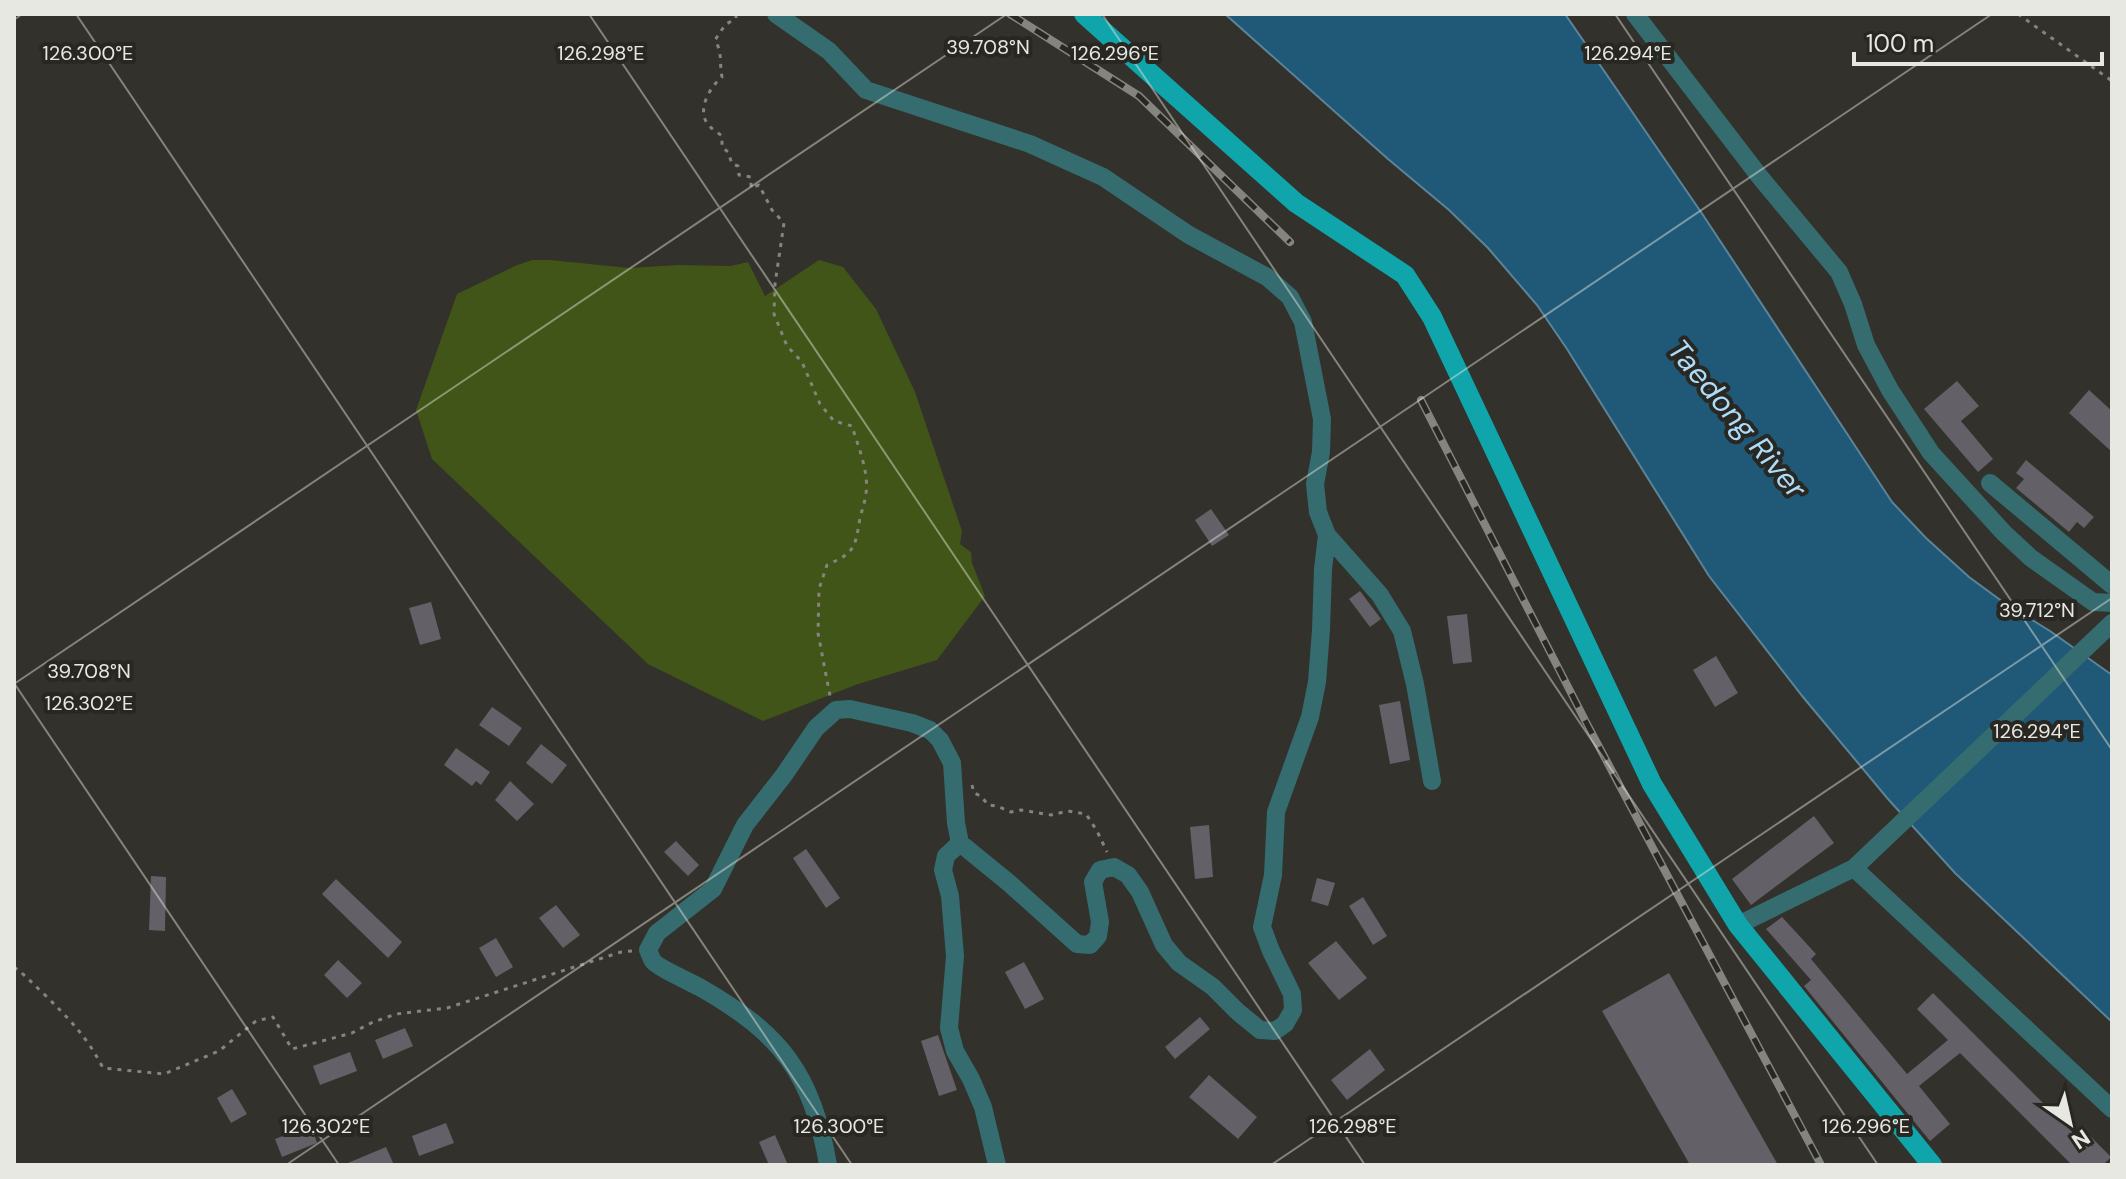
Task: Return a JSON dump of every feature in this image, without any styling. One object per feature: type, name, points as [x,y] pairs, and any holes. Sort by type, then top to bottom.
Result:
[{"type":"main road","points":[[1084,14],[1296,203],[1405,275],[1432,317],[1652,784],[1738,925],[1932,1165]]},
{"type":"street","points":[[776,14],[829,51],[866,90],[1030,144],[1103,177],[1189,235],[1267,277],[1290,297],[1303,322],[1322,419],[1321,452],[1315,484],[1318,512],[1327,535],[1380,595],[1402,631],[1432,781]]},
{"type":"street","points":[[1635,14],[1760,177],[1839,272],[1866,345],[1890,390],[1931,453],[2031,558],[2093,602],[2112,603]]},
{"type":"street","points":[[1990,483],[2112,585]]},
{"type":"street","points":[[828,1165],[813,1101],[799,1072],[776,1043],[751,1020],[722,1001],[654,964],[648,950],[657,933],[713,889],[745,825],[816,728],[836,710],[850,709],[930,730],[940,740],[952,763],[960,843],[1077,944],[1090,945],[1098,936],[1100,922],[1093,882],[1100,870],[1114,867],[1128,875],[1164,945],[1179,963],[1213,987],[1260,1030],[1275,1031],[1285,1024],[1293,1010],[1292,994],[1262,927],[1273,875],[1276,812],[1310,717],[1317,682],[1327,535]]},
{"type":"street","points":[[1738,925],[1854,868],[2112,623]]},
{"type":"street","points":[[960,843],[946,856],[943,870],[950,896],[955,956],[949,1028],[955,1051],[983,1107],[997,1165]]},
{"type":"street","points":[[1854,868],[2112,1109]]},
{"type":"path","points":[[736,14],[736,18],[725,25],[715,40],[721,50],[722,77],[713,84],[703,115],[707,124],[722,136],[722,147],[728,152],[732,164],[738,166],[739,175],[751,177],[751,188],[759,185],[772,210],[784,223],[774,314],[787,346],[802,362],[820,404],[834,421],[852,426],[865,473],[867,492],[857,541],[846,556],[827,565],[819,589],[820,645],[829,694],[836,710]]},
{"type":"path","points":[[2018,14],[2112,81]]},
{"type":"path","points":[[952,763],[971,780],[974,793],[988,805],[1011,812],[1021,810],[1051,815],[1068,811],[1086,814],[1114,867]]},
{"type":"path","points":[[14,967],[68,1016],[91,1045],[103,1068],[164,1074],[219,1051],[256,1021],[273,1017],[292,1049],[352,1033],[396,1014],[447,1008],[621,952],[648,950]]},
{"type":"green space","points":[[532,260],[629,268],[731,266],[748,262],[765,296],[819,260],[843,267],[876,309],[915,392],[962,531],[960,544],[971,552],[985,596],[937,660],[858,684],[763,721],[648,664],[432,459],[416,410],[457,294]]},
{"type":"water","name":"Taedong River","points":[[1225,14],[1565,14],[1703,215],[1892,502],[1969,577],[2112,675],[2112,1022],[1955,873],[1803,697],[1709,576],[1567,349],[1537,305],[1488,248],[1449,210]]},
{"type":"building","points":[[1957,381],[1979,406],[1961,421],[1993,459],[1978,472],[1924,409]]},
{"type":"building","points":[[2089,390],[2112,411],[2112,452],[2069,413]]},
{"type":"building","points":[[2026,460],[2094,517],[2084,528],[2077,522],[2069,532],[2016,488],[2024,479],[2016,473]]},
{"type":"building","points":[[1211,509],[1229,535],[1212,546],[1195,520]]},
{"type":"building","points":[[1360,591],[1381,619],[1370,627],[1349,599]]},
{"type":"building","points":[[431,602],[441,639],[420,645],[409,608]]},
{"type":"building","points":[[1467,614],[1472,662],[1453,664],[1447,616]]},
{"type":"building","points":[[1716,656],[1738,693],[1715,707],[1693,670]]},
{"type":"building","points":[[1400,701],[1410,760],[1390,764],[1379,705]]},
{"type":"building","points":[[492,707],[522,728],[509,746],[479,725]]},
{"type":"building","points":[[541,744],[567,765],[552,784],[526,763]]},
{"type":"building","points":[[456,748],[490,772],[481,785],[476,781],[472,786],[444,765]]},
{"type":"building","points":[[510,781],[534,804],[517,821],[495,800]]},
{"type":"building","points":[[1814,816],[1834,843],[1751,905],[1732,879]]},
{"type":"building","points":[[1209,825],[1213,877],[1195,879],[1190,827]]},
{"type":"building","points":[[676,841],[699,865],[688,876],[664,852]]},
{"type":"building","points":[[806,849],[840,898],[826,908],[793,858]]},
{"type":"building","points":[[151,876],[166,877],[165,931],[149,930]]},
{"type":"building","points":[[1317,878],[1335,883],[1328,906],[1311,901]]},
{"type":"building","points":[[336,879],[402,942],[388,958],[322,894]]},
{"type":"building","points":[[1363,897],[1387,936],[1373,945],[1349,906]]},
{"type":"building","points":[[556,905],[580,935],[563,948],[539,918]]},
{"type":"building","points":[[1782,917],[1816,954],[1811,959],[1907,1074],[1948,1040],[1917,1009],[1933,993],[2075,1135],[2082,1128],[2111,1157],[2103,1165],[2072,1165],[1960,1053],[1919,1086],[1950,1124],[1930,1141],[1804,986],[1811,980],[1766,929]]},
{"type":"building","points":[[496,938],[513,967],[496,977],[479,948]]},
{"type":"building","points":[[1336,941],[1367,978],[1339,1000],[1308,963]]},
{"type":"building","points":[[338,960],[362,983],[347,998],[324,975]]},
{"type":"building","points":[[1024,962],[1044,999],[1025,1009],[1005,972]]},
{"type":"building","points":[[1669,973],[1778,1165],[1690,1165],[1602,1011]]},
{"type":"building","points":[[1200,1017],[1210,1029],[1175,1059],[1165,1047]]},
{"type":"building","points":[[405,1028],[413,1046],[383,1059],[375,1040]]},
{"type":"building","points":[[938,1035],[957,1090],[939,1096],[921,1041]]},
{"type":"building","points":[[1370,1049],[1385,1070],[1347,1100],[1331,1080]]},
{"type":"building","points":[[350,1052],[357,1071],[320,1085],[313,1066]]},
{"type":"building","points":[[1209,1075],[1257,1117],[1238,1139],[1189,1097]]},
{"type":"building","points":[[232,1089],[247,1114],[231,1123],[217,1098]]},
{"type":"building","points":[[446,1123],[454,1143],[419,1156],[412,1136]]},
{"type":"building","points":[[311,1125],[317,1143],[282,1157],[275,1139]]},
{"type":"building","points":[[775,1135],[788,1165],[769,1165],[759,1142]]},
{"type":"building","points":[[386,1147],[394,1165],[343,1165]]},
{"type":"railway","points":[[1010,14],[1139,96],[1290,242]]},
{"type":"railway","points":[[1421,400],[1587,724],[1821,1165]]}]
